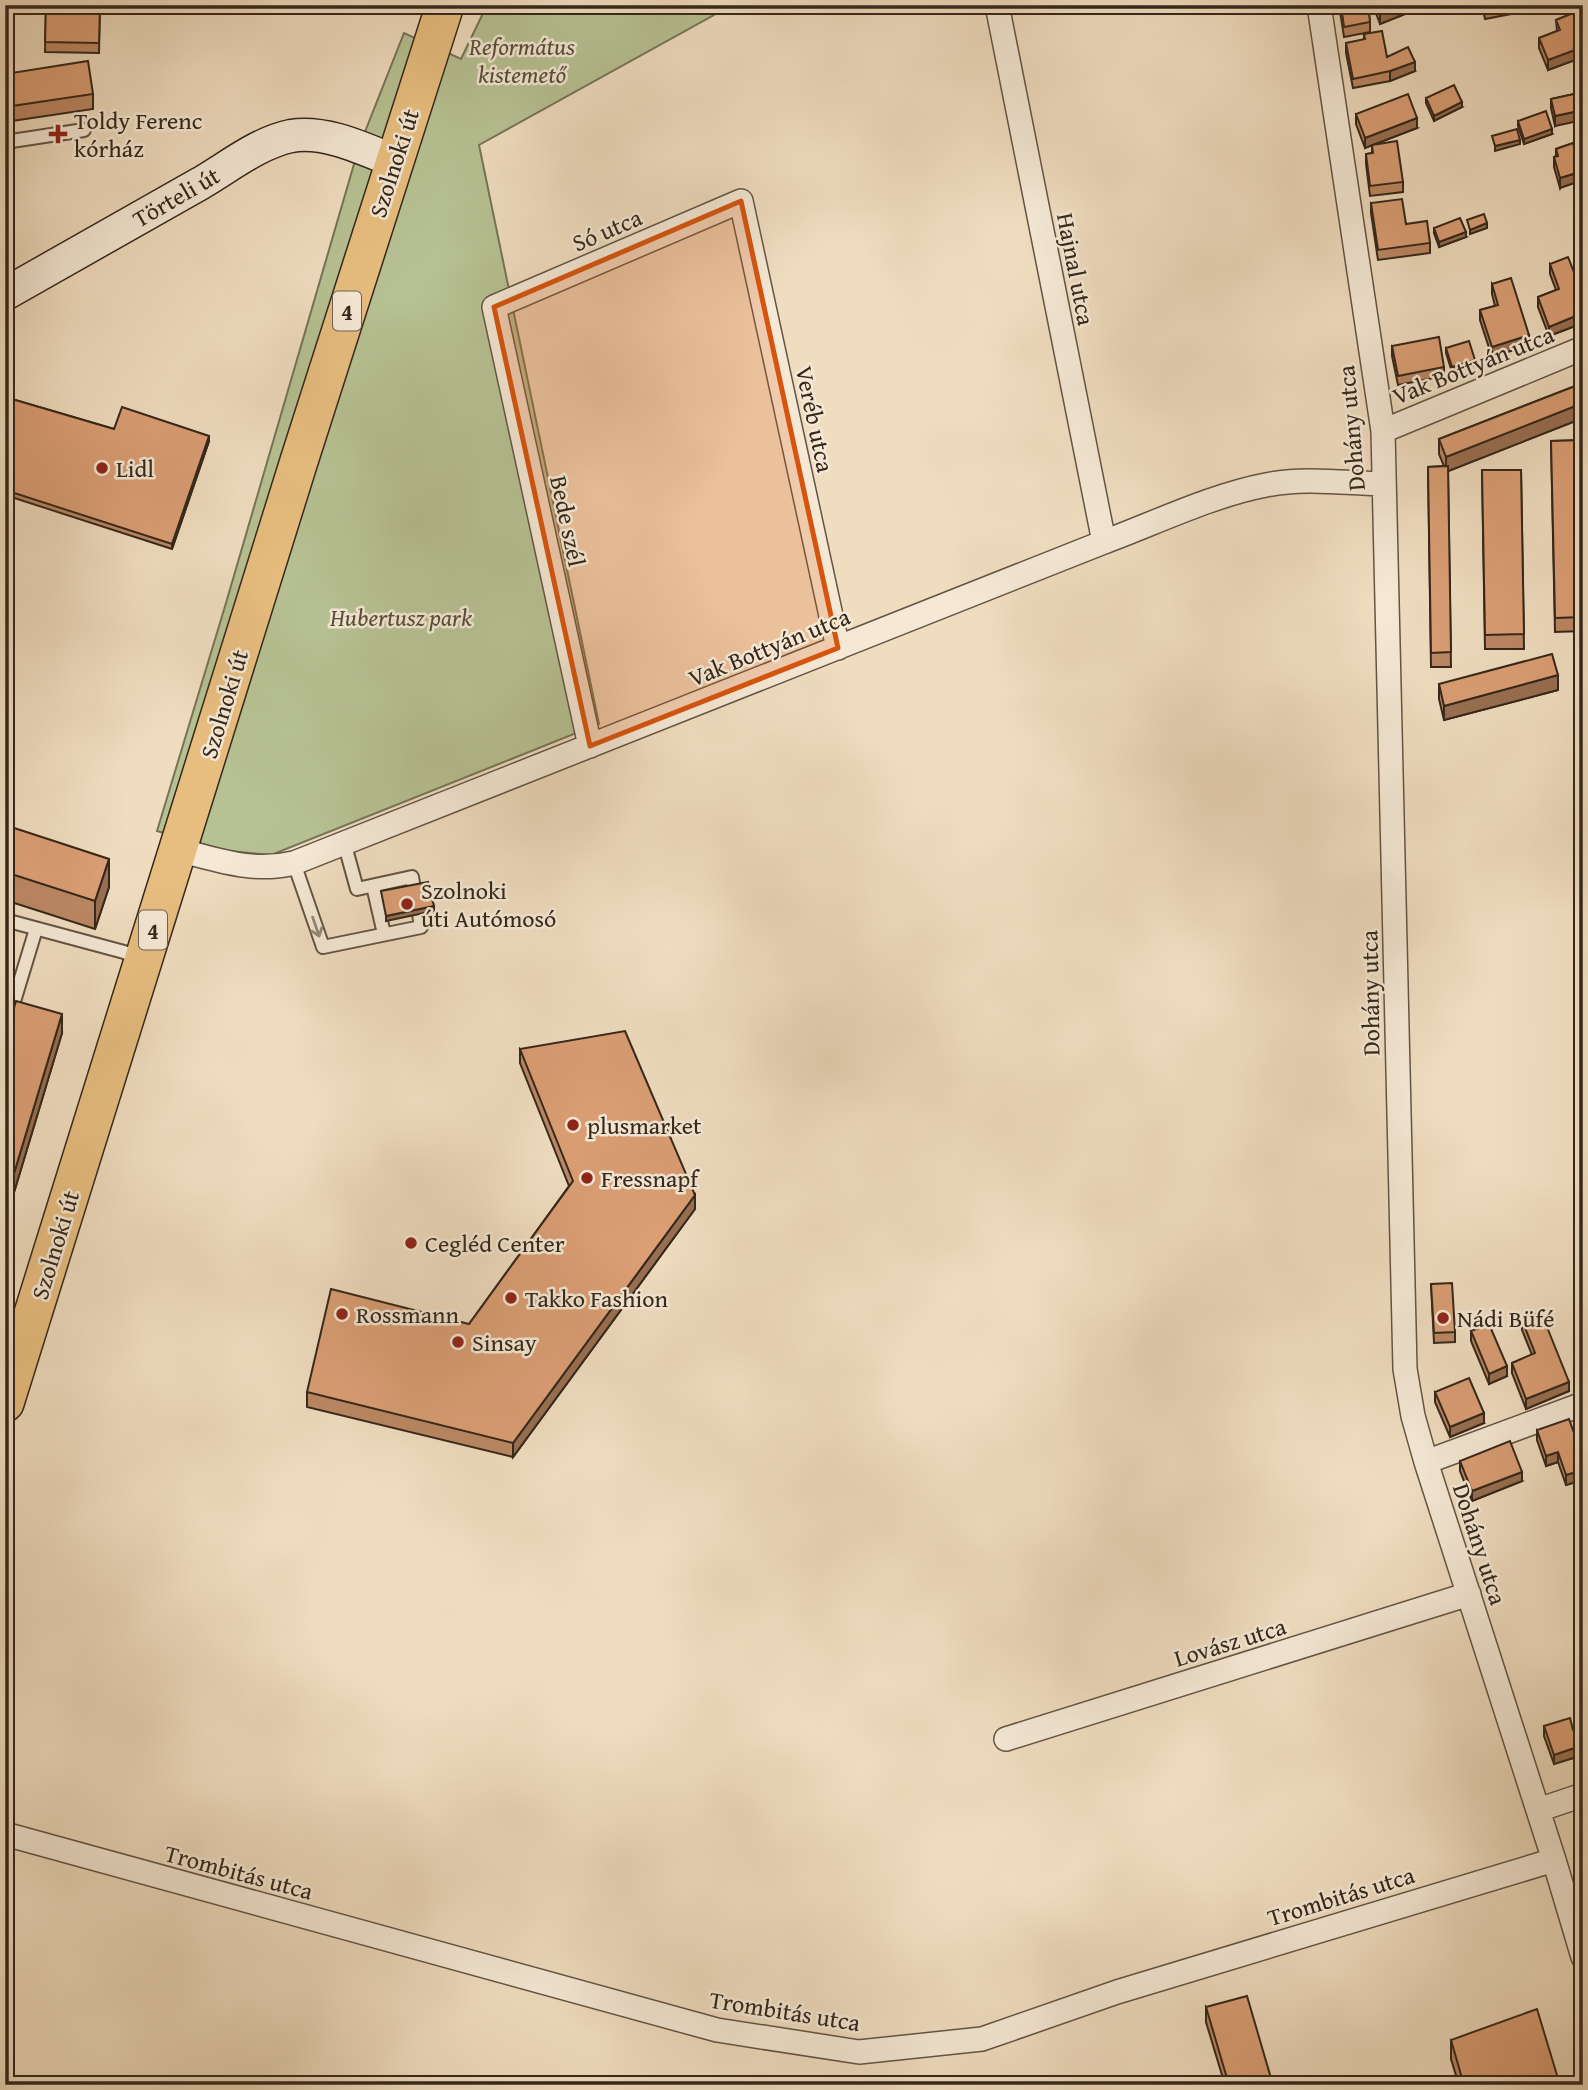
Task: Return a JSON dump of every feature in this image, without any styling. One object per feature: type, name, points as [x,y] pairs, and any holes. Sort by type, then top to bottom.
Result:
[{"type":"main road","name":"Szolnoki út","points":[[5,1403],[13,1350],[144,960],[445,5]]},
{"type":"main road","name":"Törteli út","points":[[5,294],[258,148],[292,136],[321,137],[359,147],[394,161]]},
{"type":"street","name":"Hajnal utca","points":[[997,5],[1104,542]]},
{"type":"street","name":"Dohány utca","points":[[1319,5],[1383,431],[1405,1369],[1413,1416],[1426,1462],[1583,1957]]},
{"type":"street","name":"Só utca","points":[[494,307],[741,201]]},
{"type":"street","name":"Veréb utca","points":[[741,201],[838,648]]},
{"type":"street","name":"Bede szél","points":[[494,307],[590,746]]},
{"type":"street","name":"Vak Bottyán utca","points":[[1383,431],[1583,348]]},
{"type":"street","name":"Vak Bottyán utca","points":[[178,850],[252,868],[274,868],[294,863],[1236,492],[1268,484],[1297,481],[1384,484]]},
{"type":"street","points":[[1426,1462],[1583,1404]]},
{"type":"street","name":"Lovász utca","points":[[1006,1739],[1469,1594]]},
{"type":"street","points":[[1538,1810],[1583,1795]]},
{"type":"street","name":"Trombitás utca","points":[[5,1834],[717,2030],[859,2052],[982,2039],[1129,1988],[1554,1860]]},
{"type":"lane","points":[[5,142],[84,131]]},
{"type":"lane","points":[[344,842],[357,889],[373,886],[393,888],[412,877],[414,889]]},
{"type":"lane","points":[[294,863],[323,947],[384,934],[401,924],[421,927],[419,914]]},
{"type":"lane","points":[[373,886],[384,934]]},
{"type":"lane","points":[[5,920],[124,952],[144,960]]},
{"type":"lane","points":[[5,1031],[36,929]]},
{"type":"highlighted area","points":[[741,201],[838,648],[590,746],[494,307]]},
{"type":"green space","name":"Hubertusz park","points":[[487,5],[732,5],[479,145],[599,724],[271,855],[228,851],[157,831],[359,147],[404,33],[461,59]]},
{"type":"building","points":[[5,5],[12,38],[5,39]]},
{"type":"building","points":[[46,5],[100,5],[99,43],[45,42]]},
{"type":"building","points":[[1341,5],[1368,5],[1370,22],[1344,27]]},
{"type":"building","points":[[1377,5],[1403,5],[1380,14]]},
{"type":"building","points":[[1583,9],[1583,47],[1548,60],[1539,38],[1560,30],[1556,20]]},
{"type":"building","points":[[1382,31],[1387,57],[1408,47],[1415,62],[1353,79],[1346,43],[1365,39],[1364,34]]},
{"type":"building","points":[[88,61],[93,94],[5,107],[5,74]]},
{"type":"building","points":[[1454,85],[1462,102],[1434,116],[1426,98]]},
{"type":"building","points":[[1583,92],[1583,110],[1555,116],[1551,99]]},
{"type":"building","points":[[1408,94],[1417,118],[1365,138],[1356,114]]},
{"type":"building","points":[[1546,111],[1552,129],[1524,139],[1518,121]]},
{"type":"building","points":[[1517,129],[1520,140],[1495,146],[1492,136]]},
{"type":"building","points":[[1397,141],[1403,182],[1370,186],[1366,154],[1373,153],[1372,145]]},
{"type":"building","points":[[1573,143],[1575,150],[1583,148],[1583,171],[1560,178],[1554,157],[1558,156],[1556,149]]},
{"type":"building","points":[[1402,199],[1406,224],[1427,221],[1430,243],[1378,250],[1371,203]]},
{"type":"building","points":[[1484,214],[1487,223],[1470,230],[1467,220]]},
{"type":"building","points":[[1460,218],[1466,232],[1439,242],[1434,228]]},
{"type":"building","points":[[1568,257],[1583,295],[1583,313],[1549,327],[1538,297],[1559,289],[1550,264]]},
{"type":"building","points":[[1511,278],[1529,335],[1492,347],[1480,310],[1498,305],[1492,284]]},
{"type":"building","points":[[1439,337],[1444,367],[1398,376],[1392,346]]},
{"type":"building","points":[[1469,341],[1475,360],[1452,367],[1446,348]]},
{"type":"building","points":[[1583,383],[1583,403],[1446,457],[1439,439]]},
{"type":"building","name":"Lidl","points":[[5,397],[114,429],[122,407],[209,436],[172,544],[5,490]]},
{"type":"building","points":[[1583,440],[1583,617],[1555,618],[1551,441]]},
{"type":"building","points":[[1448,466],[1451,652],[1431,653],[1428,467]]},
{"type":"building","points":[[1482,470],[1521,470],[1524,634],[1485,635]]},
{"type":"building","points":[[1552,654],[1558,675],[1444,706],[1439,684]]},
{"type":"building","points":[[5,825],[109,859],[95,901],[5,872]]},
{"type":"building","name":"Szolnoki úti Autómosó","points":[[428,882],[434,906],[386,916],[381,891]]},
{"type":"building","points":[[16,1001],[62,1014],[12,1180],[5,1178],[5,1038]]},
{"type":"building","points":[[625,1031],[695,1195],[513,1443],[307,1392],[331,1289],[469,1324],[573,1181],[520,1049]]},
{"type":"building","name":"Nádi Büfé","points":[[1452,1283],[1455,1332],[1434,1333],[1431,1284]]},
{"type":"building","points":[[1541,1312],[1569,1382],[1526,1399],[1512,1363],[1535,1353],[1522,1320]]},
{"type":"building","points":[[1489,1324],[1507,1366],[1489,1374],[1471,1331]]},
{"type":"building","points":[[1469,1378],[1484,1413],[1450,1427],[1435,1392]]},
{"type":"building","points":[[1569,1419],[1583,1458],[1583,1470],[1566,1475],[1558,1452],[1546,1456],[1537,1430]]},
{"type":"building","points":[[1510,1441],[1522,1472],[1472,1491],[1460,1461]]},
{"type":"building","points":[[1570,1718],[1573,1730],[1583,1727],[1583,1745],[1554,1755],[1544,1726]]},
{"type":"building","points":[[1247,1996],[1273,2085],[1229,2085],[1206,2007]]},
{"type":"building","points":[[1537,2009],[1560,2085],[1464,2085],[1451,2040]]},
{"type":"building","points":[[1009,2077],[1012,2085],[987,2085]]},
{"type":"place","name":"Toldy Ferenc kórház","points":[[58,134]]},
{"type":"place","name":"Lidl","points":[[102,468]]},
{"type":"place","name":"Szolnoki úti Autómosó","points":[[407,904]]},
{"type":"place","name":"plusmarket","points":[[573,1125]]},
{"type":"place","name":"Fressnapf","points":[[587,1178]]},
{"type":"place","name":"Cegléd Center","points":[[411,1243]]},
{"type":"place","name":"Takko Fashion","points":[[511,1298]]},
{"type":"place","name":"Rossmann","points":[[342,1314]]},
{"type":"place","name":"Nádi Büfé","points":[[1443,1318]]},
{"type":"place","name":"Sinsay","points":[[458,1342]]},
{"type":"park label","name":"Református kistemető","points":[[522,60]]}]
